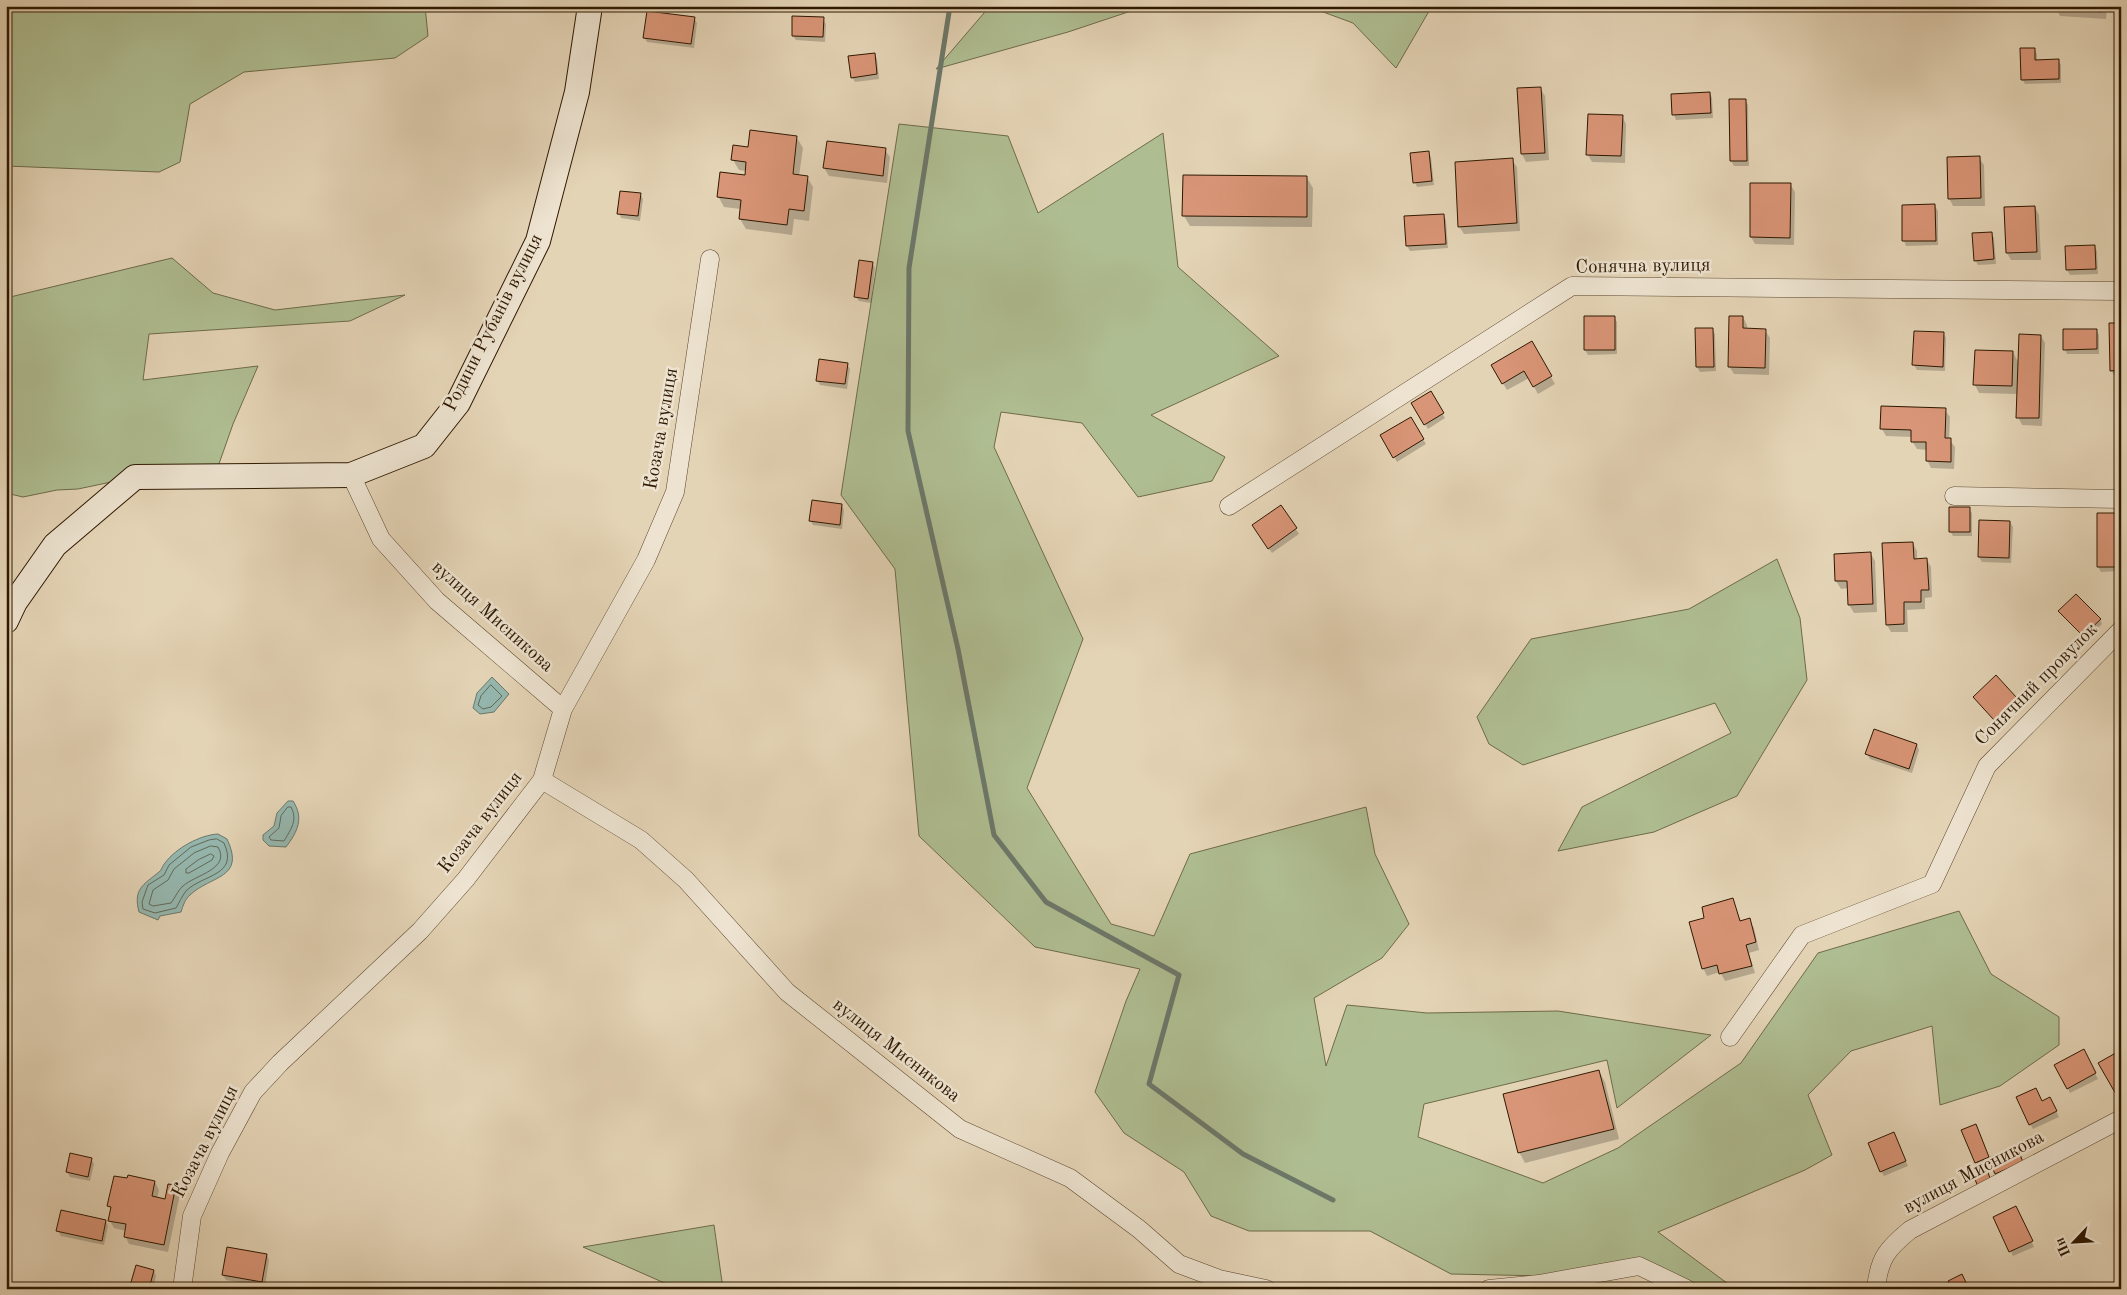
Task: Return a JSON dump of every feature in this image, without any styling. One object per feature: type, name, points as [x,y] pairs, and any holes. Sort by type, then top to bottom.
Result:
[{"type":"street","name":"Родини Рубанів вулиця","points":[[6,621],[15,602],[55,544],[135,477],[351,476],[424,446],[458,403],[538,241],[577,92],[590,6]]},
{"type":"street","name":"Козача вулиця","points":[[182,1289],[192,1216],[220,1153],[253,1092],[280,1063],[420,931],[466,879],[542,780],[564,709],[646,560],[675,492],[710,259]]},
{"type":"street","name":"Сонячна вулиця","points":[[1229,506],[1572,286],[2121,291]]},
{"type":"street","name":"вулиця Мисникова","points":[[351,476],[381,539],[437,601],[564,709]]},
{"type":"street","points":[[1954,496],[2121,499]]},
{"type":"street","name":"Сонячний провулок","points":[[1730,1037],[1802,935],[1932,884],[1987,766],[2121,630]]},
{"type":"street","name":"вулиця Мисникова","points":[[542,780],[641,840],[686,880],[787,992],[960,1129],[1070,1178],[1139,1229],[1179,1264],[1219,1279],[1266,1289]]},
{"type":"street","name":"вулиця Мисникова","points":[[1876,1289],[1878,1268],[1892,1245],[1910,1230],[2121,1119]]},
{"type":"street","points":[[1489,1289],[1539,1284],[1638,1266],[1687,1289]]},
{"type":"green space","points":[[6,6],[425,6],[428,36],[395,58],[244,72],[190,104],[180,162],[159,172],[6,166]]},
{"type":"green space","points":[[990,6],[1146,6],[1068,32],[936,69]]},
{"type":"green space","points":[[1307,6],[1432,6],[1396,68],[1353,23]]},
{"type":"green space","points":[[899,124],[1008,136],[1038,213],[1163,133],[1178,267],[1279,356],[1151,415],[1225,457],[1212,481],[1138,497],[1082,423],[1001,412],[994,447],[1083,639],[1027,788],[1111,924],[1154,936],[1190,854],[1366,807],[1375,854],[1409,924],[1382,958],[1314,998],[1326,1066],[1347,1005],[1427,1013],[1558,1011],[1711,1035],[1617,1108],[1607,1060],[1424,1104],[1418,1137],[1543,1183],[1618,1148],[1741,1063],[1818,953],[1959,911],[1991,974],[2059,1017],[2059,1045],[2000,1086],[1940,1105],[1932,1026],[1851,1051],[1808,1095],[1832,1155],[1805,1170],[1658,1232],[1735,1289],[1694,1289],[1624,1263],[1546,1276],[1451,1274],[1370,1231],[1249,1231],[1211,1216],[1184,1172],[1124,1133],[1095,1092],[1126,1001],[1140,969],[1035,947],[919,836],[895,569],[841,495]]},
{"type":"green space","points":[[172,258],[213,293],[275,310],[405,295],[350,321],[149,334],[143,380],[258,366],[233,424],[214,478],[135,477],[78,489],[57,490],[23,497],[6,493],[6,298]]},
{"type":"green space","points":[[1777,559],[1800,618],[1807,680],[1737,796],[1654,832],[1558,851],[1582,807],[1731,733],[1715,703],[1523,765],[1489,744],[1477,717],[1531,639],[1689,609]]},
{"type":"green space","points":[[714,1225],[723,1289],[678,1289],[583,1247]]},
{"type":"water","points":[[492,677],[509,694],[494,712],[480,714],[473,708],[477,693]]},
{"type":"water","points":[[288,801],[293,801],[298,813],[299,819],[294,835],[286,847],[269,846],[263,840],[263,835],[274,826],[277,813]]},
{"type":"water","points":[[218,834],[227,839],[232,852],[232,862],[224,874],[198,888],[190,895],[185,901],[181,912],[160,916],[158,920],[139,912],[137,898],[141,888],[160,871],[175,852],[196,840]]},
{"type":"building","points":[[2054,6],[2103,6],[2102,12],[2054,8]]},
{"type":"building","points":[[647,11],[695,17],[691,44],[643,38]]},
{"type":"building","points":[[792,16],[824,17],[823,37],[792,36]]},
{"type":"building","points":[[2020,48],[2035,48],[2035,60],[2059,59],[2059,79],[2021,80]]},
{"type":"building","points":[[875,53],[877,74],[851,78],[848,56]]},
{"type":"building","points":[[1541,87],[1545,153],[1521,154],[1517,88]]},
{"type":"building","points":[[1710,92],[1711,113],[1672,115],[1671,94]]},
{"type":"building","points":[[1729,99],[1746,99],[1747,161],[1730,161]]},
{"type":"building","points":[[1588,114],[1623,115],[1621,156],[1586,155]]},
{"type":"building","points":[[750,130],[797,136],[793,174],[808,176],[804,211],[789,209],[787,225],[739,219],[741,200],[717,197],[720,172],[745,175],[746,162],[731,160],[733,145],[748,147]]},
{"type":"building","points":[[827,141],[886,148],[883,176],[823,168]]},
{"type":"building","points":[[1429,151],[1432,181],[1413,183],[1410,153]]},
{"type":"building","points":[[1980,156],[1981,198],[1948,199],[1947,157]]},
{"type":"building","points":[[1513,158],[1517,223],[1458,227],[1455,162]]},
{"type":"building","points":[[1183,175],[1307,176],[1307,217],[1182,216]]},
{"type":"building","points":[[1750,183],[1791,183],[1790,238],[1750,237]]},
{"type":"building","points":[[620,191],[641,193],[638,216],[617,214]]},
{"type":"building","points":[[1935,204],[1936,241],[1902,241],[1902,205]]},
{"type":"building","points":[[2035,206],[2037,252],[2006,253],[2004,207]]},
{"type":"building","points":[[1444,214],[1446,244],[1406,246],[1404,216]]},
{"type":"building","points":[[1992,232],[1994,259],[1974,261],[1972,233]]},
{"type":"building","points":[[2095,245],[2096,269],[2066,270],[2065,246]]},
{"type":"building","points":[[859,260],[873,262],[868,299],[854,297]]},
{"type":"building","points":[[1584,316],[1615,316],[1615,350],[1584,350]]},
{"type":"building","points":[[1729,316],[1743,316],[1743,328],[1766,329],[1765,368],[1728,367]]},
{"type":"building","points":[[2109,323],[2121,323],[2121,370],[2110,371]]},
{"type":"building","points":[[1695,328],[1713,328],[1714,367],[1696,367]]},
{"type":"building","points":[[2063,329],[2097,329],[2097,349],[2063,350]]},
{"type":"building","points":[[1914,331],[1944,332],[1943,367],[1912,365]]},
{"type":"building","points":[[2019,334],[2041,335],[2039,418],[2016,418]]},
{"type":"building","points":[[1532,341],[1552,376],[1533,387],[1524,371],[1502,384],[1491,365]]},
{"type":"building","points":[[1975,350],[2013,351],[2012,386],[1973,385]]},
{"type":"building","points":[[819,359],[848,363],[845,384],[816,381]]},
{"type":"building","points":[[1431,391],[1444,413],[1424,425],[1411,403]]},
{"type":"building","points":[[1881,406],[1946,408],[1945,438],[1951,438],[1951,462],[1926,461],[1926,442],[1911,442],[1911,430],[1880,429]]},
{"type":"building","points":[[1411,417],[1424,439],[1393,458],[1380,435]]},
{"type":"building","points":[[812,500],[842,504],[840,525],[809,521]]},
{"type":"building","points":[[1281,505],[1297,528],[1268,549],[1252,525]]},
{"type":"building","points":[[1949,507],[1970,507],[1970,532],[1949,532]]},
{"type":"building","points":[[2097,513],[2121,513],[2121,567],[2097,567]]},
{"type":"building","points":[[1979,520],[2010,521],[2009,558],[1978,557]]},
{"type":"building","points":[[1913,542],[1914,559],[1927,558],[1929,590],[1921,590],[1921,602],[1904,602],[1904,624],[1886,625],[1882,543]]},
{"type":"building","points":[[1871,552],[1873,604],[1848,605],[1847,581],[1835,581],[1834,554]]},
{"type":"building","points":[[2076,594],[2101,619],[2083,636],[2058,611]]},
{"type":"building","points":[[1996,675],[2017,698],[1994,720],[1973,697]]},
{"type":"building","points":[[1874,729],[1917,744],[1909,769],[1865,754]]},
{"type":"building","points":[[1733,898],[1740,921],[1750,918],[1756,942],[1746,945],[1752,966],[1719,974],[1717,965],[1702,969],[1689,922],[1704,918],[1702,907]]},
{"type":"building","points":[[2084,1049],[2096,1073],[2067,1089],[2054,1065]]},
{"type":"building","points":[[2121,1050],[2121,1093],[2117,1096],[2098,1063]]},
{"type":"building","points":[[1599,1070],[1614,1129],[1518,1153],[1503,1094]]},
{"type":"building","points":[[2036,1088],[2042,1101],[2050,1097],[2057,1111],[2029,1125],[2016,1097]]},
{"type":"building","points":[[1976,1124],[1989,1157],[1975,1163],[1961,1130]]},
{"type":"building","points":[[1894,1132],[1906,1161],[1880,1172],[1868,1143]]},
{"type":"building","points":[[2017,1147],[2023,1162],[1995,1174],[1988,1158]]},
{"type":"building","points":[[70,1153],[92,1158],[88,1177],[66,1172]]},
{"type":"building","points":[[1985,1165],[1992,1183],[1979,1189],[1971,1170]]},
{"type":"building","points":[[128,1175],[155,1181],[152,1196],[165,1199],[168,1184],[176,1185],[164,1245],[124,1237],[126,1224],[108,1221],[111,1207],[107,1206],[114,1176],[127,1178]]},
{"type":"building","points":[[2016,1206],[2033,1241],[2009,1252],[1993,1217]]},
{"type":"building","points":[[61,1210],[106,1220],[102,1241],[56,1231]]},
{"type":"building","points":[[227,1247],[267,1254],[262,1282],[222,1275]]},
{"type":"building","points":[[136,1265],[154,1270],[149,1289],[129,1289]]},
{"type":"building","points":[[1962,1274],[1969,1289],[1952,1289],[1948,1281]]},
{"type":"waterway","points":[[950,6],[909,268],[908,431],[958,649],[994,835],[1046,902],[1179,975],[1149,1084],[1243,1154],[1333,1200]]}]
